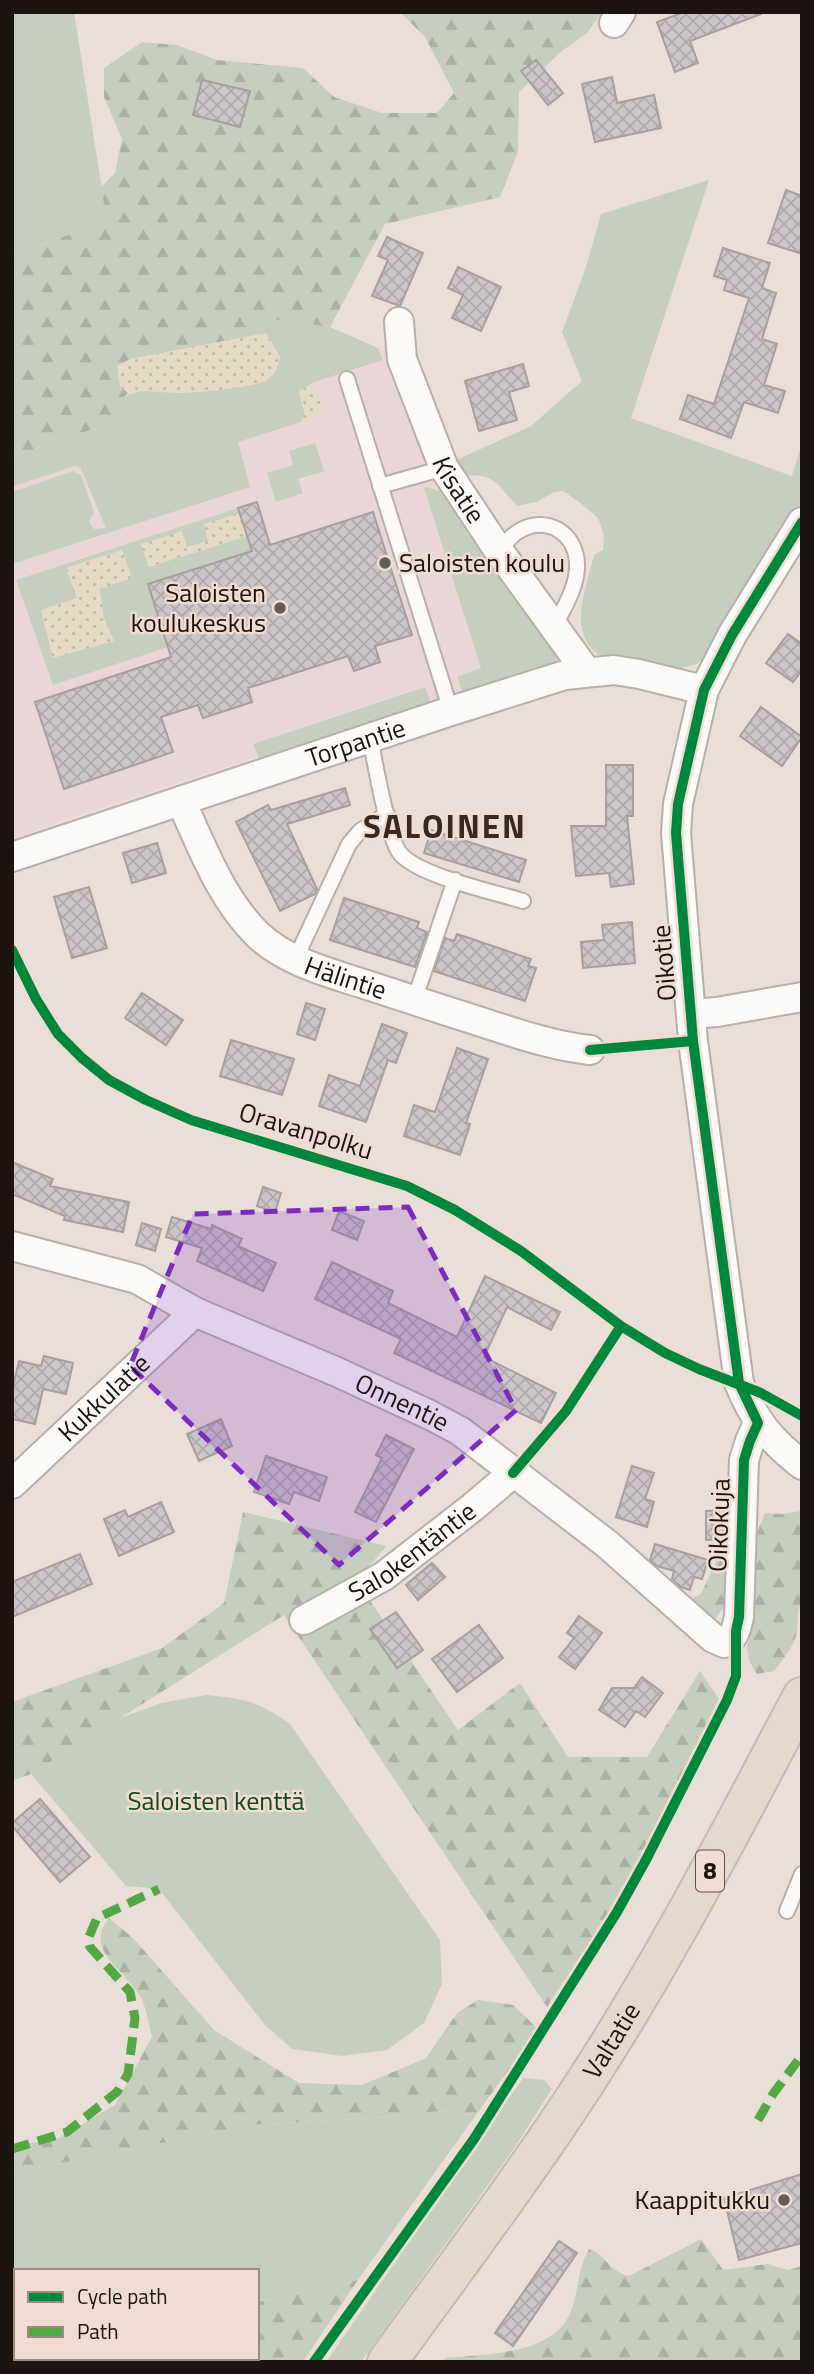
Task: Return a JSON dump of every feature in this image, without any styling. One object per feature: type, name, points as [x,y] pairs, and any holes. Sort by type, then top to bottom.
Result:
[{"type":"highway","name":"Valtatie","points":[[387,2362],[517,2182],[597,2062],[707,1876],[802,1697]]},
{"type":"street","name":"Kisatie","points":[[399,322],[402,359],[444,468],[499,551],[586,671]]},
{"type":"street","name":"Oikotie","points":[[802,522],[732,635],[704,690],[678,804],[676,833],[691,1014],[739,1383],[758,1423],[778,1447],[802,1465]]},
{"type":"street","name":"Torpantie","points":[[12,858],[451,710],[565,675],[614,670],[704,690]]},
{"type":"street","name":"Hälintie","points":[[181,801],[214,872],[233,904],[259,936],[295,960],[557,1045],[590,1050]]},
{"type":"street","points":[[691,1014],[802,998]]},
{"type":"street","name":"Onnentie","points":[[12,1246],[137,1279],[195,1312],[430,1415],[460,1432],[607,1544],[713,1638],[724,1643],[731,1640],[736,1631]]},
{"type":"street","name":"Kukkulatie","points":[[12,1484],[195,1312]]},
{"type":"street","name":"Oikokuja","points":[[736,1631],[739,1617],[744,1460],[758,1423]]},
{"type":"street","name":"Salokentäntie","points":[[304,1620],[408,1560],[513,1473]]},
{"type":"lane","points":[[347,379],[451,710]]},
{"type":"lane","points":[[380,486],[444,468]]},
{"type":"lane","points":[[499,551],[518,531],[528,527],[555,527],[564,531],[571,540],[576,551],[576,576],[555,626]]},
{"type":"lane","points":[[370,738],[387,814],[401,855],[421,869],[523,901]]},
{"type":"lane","points":[[295,960],[349,844],[360,831],[387,814]]},
{"type":"lane","points":[[414,1000],[455,880]]},
{"type":"lane","points":[[787,1911],[802,1874]]},
{"type":"highlighted area","points":[[408,1207],[516,1410],[339,1565],[130,1366],[193,1214]]},
{"type":"shaded area","name":"Saloisten koulu","points":[[330,327],[387,352],[429,468],[557,659],[12,839],[12,431],[124,347]],"holes":[[[257,502],[286,592],[53,685],[16,580]]]},
{"type":"green space","points":[[12,12],[74,12],[107,221],[12,255]]},
{"type":"green space","points":[[400,12],[602,12],[588,32],[562,51],[519,92],[518,152],[500,197],[385,224],[330,327],[263,318],[266,333],[130,359],[120,385],[128,393],[116,405],[116,421],[106,427],[12,457],[12,255],[107,221],[101,187],[115,173],[122,139],[104,97],[104,68],[142,42],[177,45],[217,60],[303,68],[334,97],[382,113],[437,113],[454,93],[425,37]]},
{"type":"green space","points":[[709,180],[631,418],[792,476],[802,443],[802,502],[753,580],[714,650],[697,664],[677,669],[603,658],[591,648],[584,637],[581,624],[583,597],[594,555],[603,550],[604,535],[598,518],[563,491],[517,506],[495,482],[483,476],[464,476],[454,461],[531,426],[582,381],[562,332],[586,267],[601,214]]},
{"type":"green space","points":[[263,318],[330,327],[378,348],[383,360],[314,382],[299,391],[305,415],[301,422],[238,442],[250,487],[12,564],[12,492],[73,471],[81,475],[94,512],[89,522],[94,529],[106,528],[80,467],[75,466],[12,487],[12,457],[90,430],[107,427],[116,405],[137,392],[211,389],[280,357],[266,333]]},
{"type":"green space","points":[[315,443],[324,471],[298,479],[303,493],[276,502],[267,473],[293,465],[289,451]]},
{"type":"green space","points":[[424,488],[444,492],[552,642],[558,664],[468,695],[462,691],[457,677],[481,668]]},
{"type":"green space","points":[[238,508],[245,528],[264,523],[270,545],[148,584],[168,647],[53,685],[16,580]]},
{"type":"green space","points":[[425,687],[431,703],[264,761],[259,758],[253,744]]},
{"type":"green space","points":[[801,1511],[802,1601],[796,1636],[774,1671],[757,1674],[749,1661],[747,1647],[751,1631],[755,1538],[765,1513]]},
{"type":"green space","points":[[243,1512],[387,1546],[356,1580],[458,1730],[520,1683],[568,1757],[647,1757],[700,1671],[719,1699],[638,1868],[547,2007],[284,1615],[31,1774],[12,1781],[12,1702],[162,1648],[224,1603]]},
{"type":"green space","points":[[731,1542],[725,1575],[725,1605],[713,1623],[691,1599],[701,1594],[719,1555]]},
{"type":"green space","name":"Saloisten kenttä","points":[[206,1695],[251,1702],[290,1724],[440,1940],[442,1984],[424,2023],[387,2050],[342,2056],[292,2049],[265,2025],[159,1889],[126,1886],[31,1774],[120,1718],[161,1703]]},
{"type":"green space","points":[[109,1918],[133,1938],[214,2030],[299,2083],[362,2085],[426,2058],[457,2013],[478,2000],[513,2005],[538,2029],[476,2115],[441,2111],[251,2125],[12,2173],[12,2145],[55,2140],[115,2105],[152,2037],[142,2000],[104,1951],[102,1930]]},
{"type":"green space","points":[[523,2078],[544,2080],[552,2089],[513,2150],[361,2362],[326,2362]]},
{"type":"green space","points":[[441,2111],[476,2115],[358,2280],[259,2302],[259,2269],[14,2269],[12,2356],[12,2173],[251,2125]]},
{"type":"green space","points":[[701,2239],[723,2270],[768,2264],[788,2270],[802,2266],[802,2362],[441,2362],[446,2358],[517,2350],[550,2336],[563,2325],[571,2311],[582,2265],[589,2249],[616,2270],[629,2276]]},
{"type":"green space","points":[[358,2280],[303,2362],[12,2362],[12,2356],[14,2360],[259,2360],[259,2302]]},
{"type":"sand","points":[[266,333],[280,357],[275,373],[261,383],[182,393],[128,393],[120,385],[117,366],[130,359]]},
{"type":"sand","points":[[314,382],[324,413],[301,422],[305,415],[299,391]]},
{"type":"sand","points":[[240,513],[245,528],[264,523],[266,530],[149,567],[141,544],[182,531],[187,547],[208,541],[204,524]]},
{"type":"sand","points":[[122,550],[132,578],[100,589],[104,618],[114,641],[53,658],[41,610],[77,598],[66,568]]},
{"type":"building","points":[[684,12],[761,14],[690,41],[698,63],[675,72],[657,22]]},
{"type":"building","points":[[536,60],[563,93],[548,105],[521,71]]},
{"type":"building","points":[[612,77],[617,103],[654,95],[661,128],[595,142],[582,84]]},
{"type":"building","points":[[202,80],[250,91],[240,127],[193,115]]},
{"type":"building","points":[[786,190],[802,196],[802,254],[768,243]]},
{"type":"building","points":[[387,237],[423,253],[400,306],[372,296],[388,260],[378,256]]},
{"type":"building","points":[[723,248],[770,263],[762,288],[776,293],[762,339],[777,344],[764,385],[785,391],[778,413],[744,402],[731,438],[680,419],[688,395],[714,404],[749,298],[724,290],[727,280],[714,276]]},
{"type":"building","points":[[458,267],[501,287],[481,331],[452,318],[463,295],[448,288]]},
{"type":"building","points":[[523,364],[529,386],[509,392],[517,420],[479,431],[465,381]]},
{"type":"building","name":"Saloisten koulukeskus","points":[[257,502],[270,545],[373,512],[412,635],[375,646],[380,662],[354,671],[348,656],[248,688],[252,702],[203,718],[198,705],[161,717],[173,752],[64,789],[35,702],[171,657],[148,584],[252,551],[238,508]]},
{"type":"building","points":[[788,634],[802,644],[802,670],[793,682],[766,663]]},
{"type":"building","points":[[761,707],[802,737],[782,766],[740,736]]},
{"type":"building","points":[[606,765],[633,765],[633,816],[627,816],[634,884],[611,887],[609,873],[576,876],[571,826],[606,826]]},
{"type":"building","points":[[345,788],[350,805],[287,824],[317,889],[315,894],[280,911],[236,822],[268,805],[271,810]]},
{"type":"building","points":[[431,830],[526,860],[519,882],[424,853]]},
{"type":"building","points":[[157,843],[166,873],[132,883],[123,853]]},
{"type":"building","points":[[89,887],[107,948],[72,958],[54,897]]},
{"type":"building","points":[[344,898],[419,922],[417,928],[427,932],[415,967],[330,940]]},
{"type":"building","points":[[632,922],[635,963],[583,968],[581,942],[604,940],[602,925]]},
{"type":"building","points":[[457,934],[531,959],[528,966],[536,968],[525,1001],[434,971],[445,938],[454,941]]},
{"type":"building","points":[[142,993],[183,1020],[166,1045],[125,1018]]},
{"type":"building","points":[[306,1003],[325,1009],[315,1040],[297,1034]]},
{"type":"building","points":[[382,1024],[407,1033],[396,1063],[388,1060],[366,1122],[319,1106],[329,1075],[360,1086]]},
{"type":"building","points":[[231,1040],[294,1059],[282,1095],[220,1076]]},
{"type":"building","points":[[457,1048],[488,1059],[466,1123],[470,1124],[460,1155],[404,1136],[414,1105],[435,1112]]},
{"type":"building","points":[[12,1162],[53,1179],[50,1186],[129,1202],[123,1232],[64,1220],[65,1216],[12,1194]]},
{"type":"building","points":[[263,1187],[281,1193],[275,1212],[257,1206]]},
{"type":"building","points":[[339,1211],[364,1221],[357,1240],[332,1230]]},
{"type":"building","points":[[172,1217],[211,1229],[212,1225],[242,1239],[238,1246],[276,1263],[263,1291],[197,1261],[202,1248],[166,1237]]},
{"type":"building","points":[[142,1223],[161,1229],[155,1251],[136,1245]]},
{"type":"building","points":[[332,1262],[393,1291],[388,1303],[457,1337],[485,1276],[560,1312],[551,1330],[507,1307],[484,1357],[556,1393],[541,1423],[394,1353],[401,1339],[315,1299]]},
{"type":"building","points":[[44,1356],[73,1363],[66,1394],[43,1389],[35,1424],[12,1419],[12,1390],[19,1361],[41,1366]]},
{"type":"building","points":[[221,1419],[232,1446],[199,1461],[187,1434]]},
{"type":"building","points":[[386,1435],[414,1449],[376,1522],[355,1512],[382,1458],[376,1455]]},
{"type":"building","points":[[266,1456],[327,1477],[319,1501],[294,1492],[289,1504],[254,1492]]},
{"type":"building","points":[[632,1466],[654,1473],[645,1499],[654,1502],[647,1527],[616,1517]]},
{"type":"building","points":[[161,1502],[174,1532],[119,1556],[104,1519],[125,1510],[128,1517]]},
{"type":"building","points":[[724,1510],[725,1539],[706,1540],[706,1511]]},
{"type":"building","points":[[655,1544],[708,1560],[702,1579],[694,1577],[690,1590],[681,1587],[672,1579],[674,1571],[657,1566],[650,1560]]},
{"type":"building","points":[[80,1554],[92,1584],[12,1617],[12,1582]]},
{"type":"building","points":[[432,1563],[445,1577],[418,1600],[406,1585]]},
{"type":"building","points":[[396,1612],[423,1650],[397,1668],[370,1629]]},
{"type":"building","points":[[579,1616],[602,1633],[575,1669],[559,1657],[574,1638],[567,1633]]},
{"type":"building","points":[[479,1625],[503,1658],[457,1692],[432,1659]]},
{"type":"building","points":[[642,1677],[663,1693],[645,1717],[636,1711],[625,1727],[599,1710],[612,1688],[634,1688]]},
{"type":"building","points":[[40,1799],[90,1857],[60,1882],[12,1826],[12,1823]]},
{"type":"building","points":[[802,2174],[802,2243],[739,2260],[724,2198]]},
{"type":"building","points":[[559,2241],[577,2253],[513,2346],[495,2333]]},
{"type":"marked path","points":[[12,2149],[67,2132],[117,2092],[128,2074],[135,2018],[130,1992],[90,1947],[88,1939],[97,1918],[159,1889]]},
{"type":"marked path","points":[[758,2120],[773,2094],[802,2055]]},
{"type":"cycle path","points":[[314,2362],[474,2139],[617,1912],[727,1700],[736,1676],[744,1460],[758,1423],[739,1383],[693,1041],[676,833],[678,804],[704,690],[732,635],[802,522]]},
{"type":"cycle path","name":"Oravanpolku","points":[[12,950],[36,999],[58,1034],[109,1080],[191,1120],[407,1186],[455,1210],[521,1251],[621,1326],[665,1353],[761,1393],[802,1416]]},
{"type":"cycle path","points":[[590,1050],[693,1041]]},
{"type":"cycle path","points":[[513,1473],[566,1411],[621,1326]]},
{"type":"place","name":"Saloisten koulu","points":[[385,563]]},
{"type":"place","name":"Saloisten koulukeskus","points":[[280,608]]},
{"type":"place","name":"Kaappitukku","points":[[784,2200]]},
{"type":"district","name":"SALOINEN","points":[[445,826]]}]
